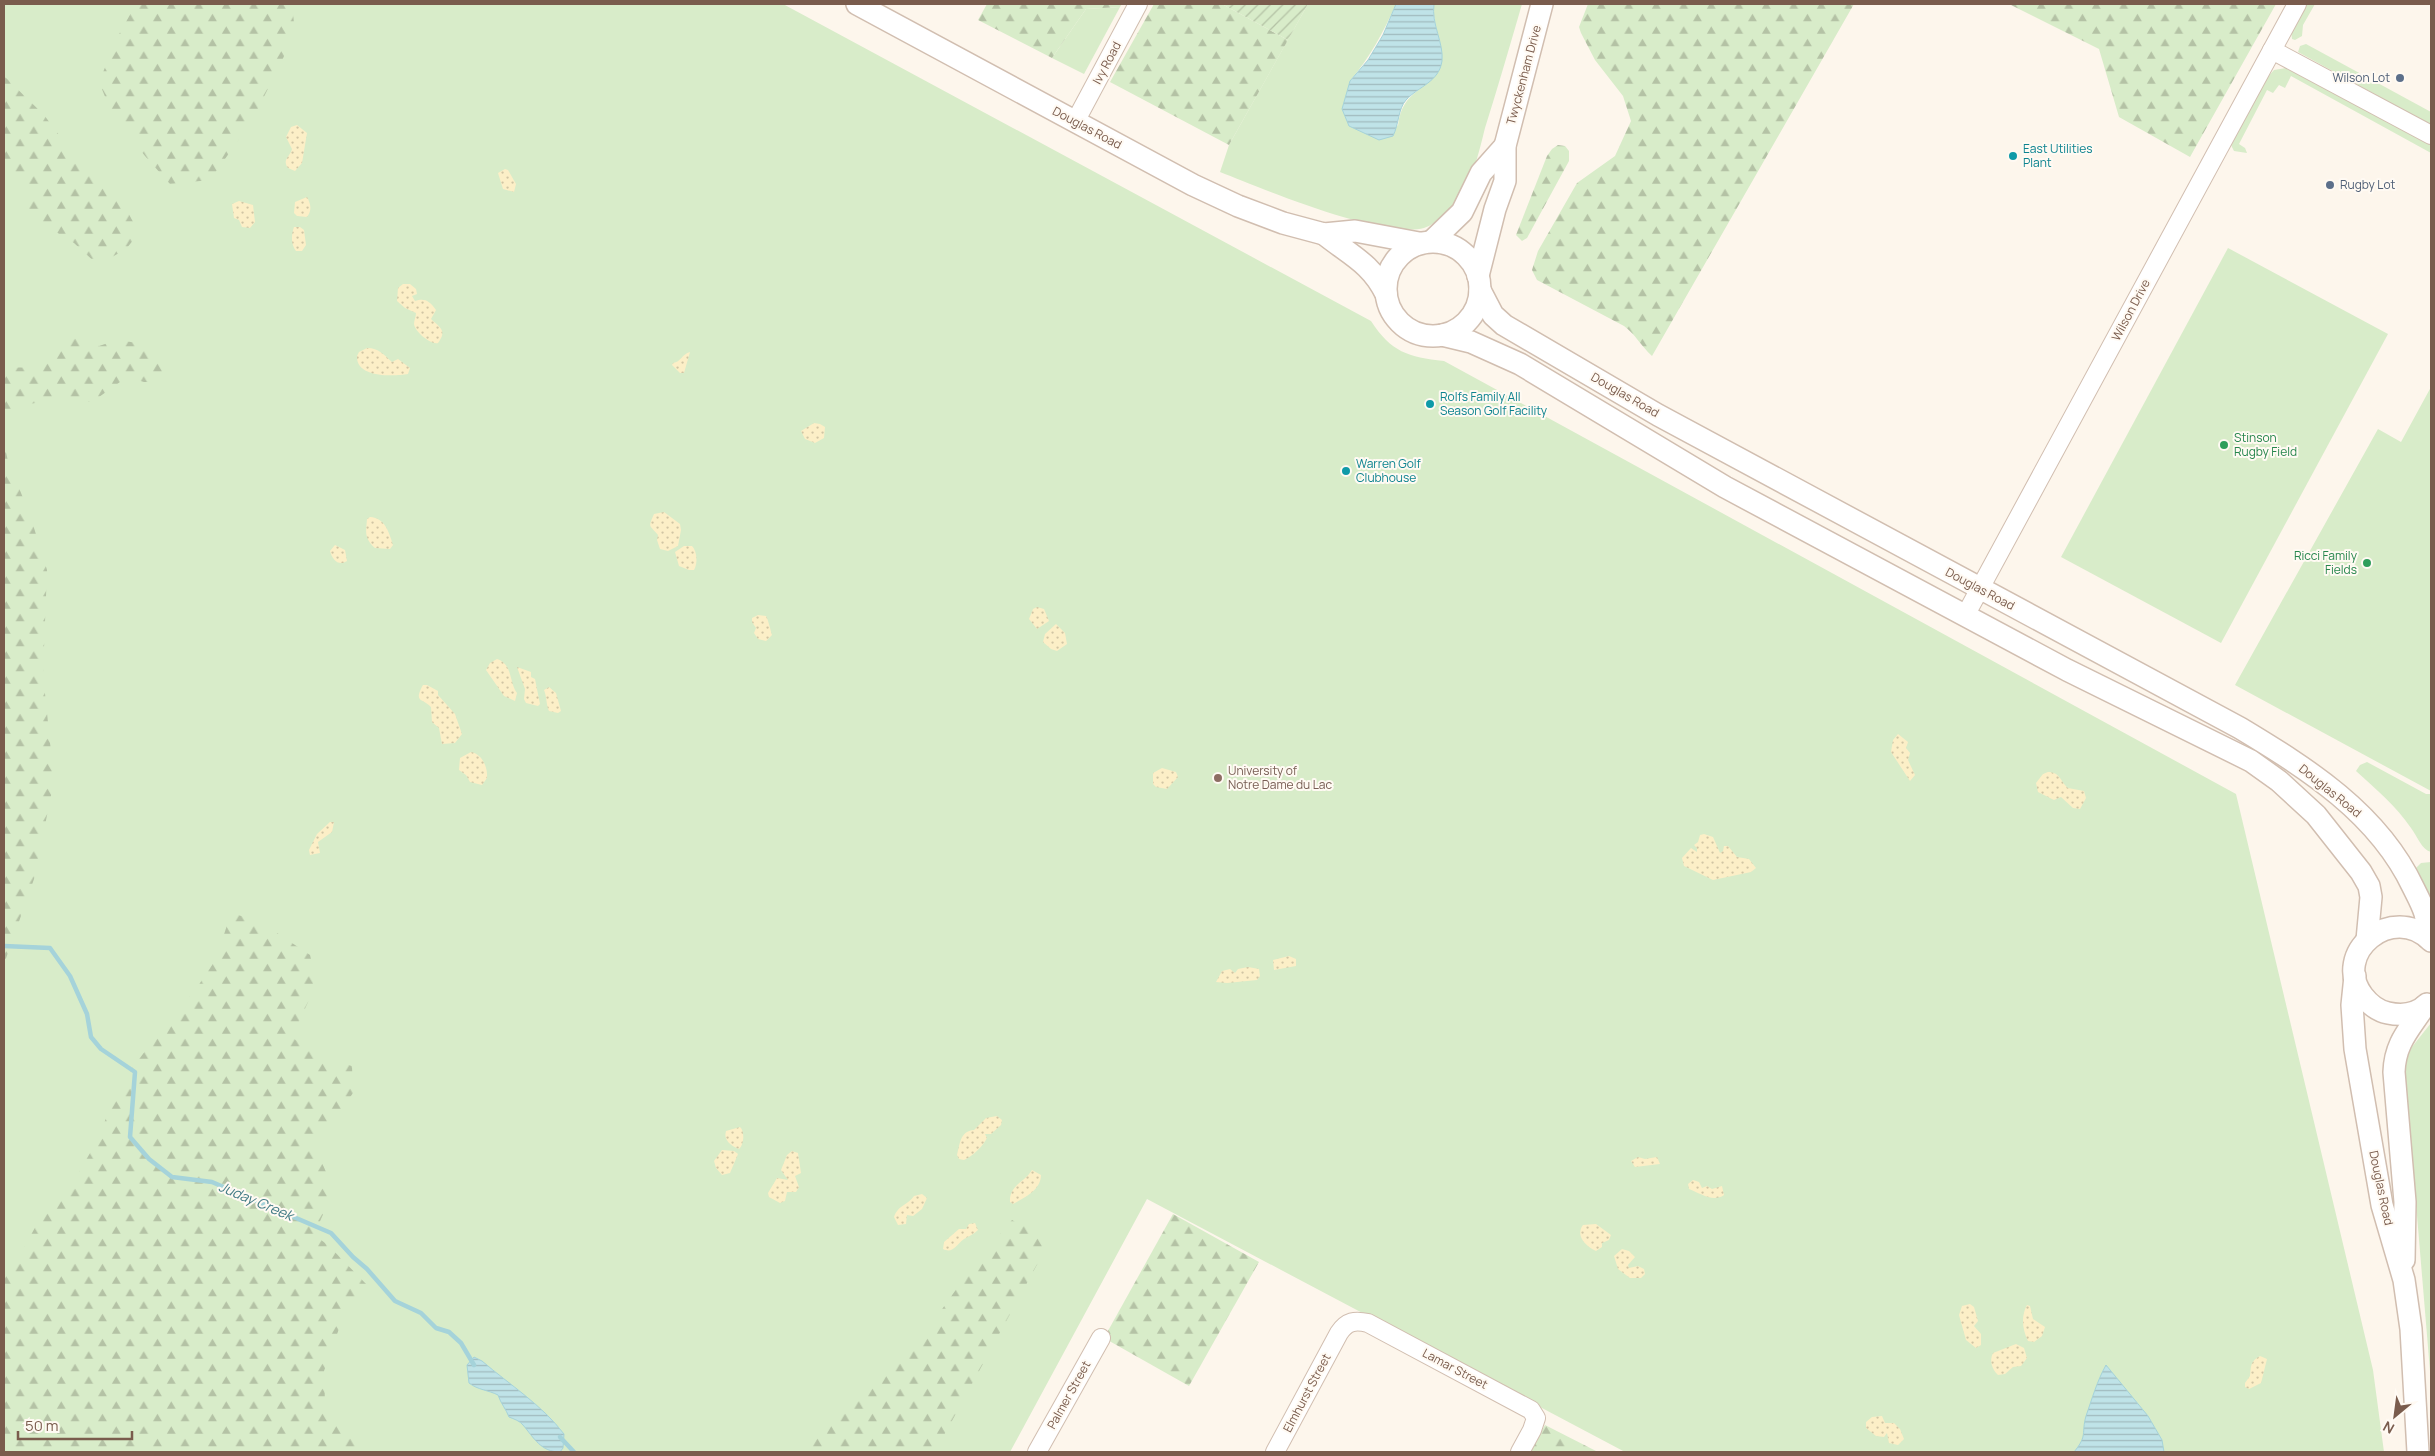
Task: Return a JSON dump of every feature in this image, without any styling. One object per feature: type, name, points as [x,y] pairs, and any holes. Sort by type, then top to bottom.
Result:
[{"type":"street","name":"Douglas Road","points":[[857,4],[1193,185],[1238,206],[1283,223],[1324,234],[1355,231],[1426,242]]},
{"type":"street","name":"Ivy Road","points":[[1076,122],[1138,4]]},
{"type":"street","name":"Twyckenham Drive","points":[[1479,283],[1495,209],[1506,181],[1505,146],[1542,4]]},
{"type":"street","name":"Wilson Drive","points":[[1965,616],[2297,4]]},
{"type":"street","points":[[2272,50],[2431,135]]},
{"type":"street","name":"Twyckenham Drive","points":[[1426,242],[1462,212],[1481,173],[1505,146]]},
{"type":"street","name":"Douglas Road","points":[[1324,234],[1350,256],[1367,265],[1378,279],[1386,294]]},
{"type":"street","points":[[1426,242],[1447,244],[1461,251],[1472,262],[1479,283],[1477,306],[1469,319],[1457,329],[1442,335],[1427,336],[1412,331],[1399,322],[1390,309],[1386,294],[1386,281],[1390,268],[1397,257],[1407,249],[1426,242]]},
{"type":"street","name":"Douglas Road","points":[[1479,283],[1494,315],[1504,324],[1658,415],[2240,728],[2288,757],[2360,813],[2385,840],[2404,869],[2429,922],[2429,939]]},
{"type":"street","name":"Douglas Road","points":[[1442,335],[1471,342],[1520,364],[1725,487],[2067,670],[2206,737],[2251,761],[2279,781],[2316,815],[2361,872],[2369,886],[2367,940],[2357,957],[2352,1005],[2355,1049],[2382,1205],[2404,1280],[2411,1329],[2418,1452]]},
{"type":"street","points":[[2367,940],[2378,932],[2390,928],[2403,927],[2416,930],[2429,939]]},
{"type":"street","points":[[2355,976],[2359,991],[2368,1003],[2381,1011],[2396,1015],[2411,1013],[2429,1002]]},
{"type":"street","name":"Douglas Road","points":[[2404,1280],[2406,1202],[2394,1072],[2395,1055],[2400,1041],[2429,1002]]},
{"type":"street","name":"Lamar Street","points":[[1339,1333],[1345,1324],[1356,1320],[1368,1323],[1531,1410],[1536,1418],[1520,1452]]},
{"type":"street","name":"Elmhurst Street","points":[[1275,1452],[1339,1333]]},
{"type":"street","name":"Palmer Street","points":[[1037,1452],[1101,1338]]},
{"type":"green space","name":"University of Notre Dame du Lac","points":[[4,4],[783,4],[1371,321],[1386,340],[1402,351],[1410,355],[1444,361],[2236,794],[2373,1370],[2384,1452],[1625,1452],[1147,1199],[1010,1452],[4,1452]]},
{"type":"green space","points":[[136,4],[298,4],[293,13],[295,34],[252,121],[210,180],[170,184],[113,116],[99,82],[118,36]]},
{"type":"green space","points":[[987,4],[1122,4],[1120,7],[1086,9],[1052,58],[978,20]]},
{"type":"green space","points":[[1154,4],[1222,4],[1288,40],[1229,145],[1110,82]]},
{"type":"green space","points":[[1222,4],[1308,4],[1288,40]]},
{"type":"green space","points":[[1308,4],[1396,4],[1376,44],[1350,81],[1398,126],[1405,104],[1431,79],[1441,61],[1441,50],[1434,19],[1434,4],[1522,4],[1476,163],[1469,181],[1454,205],[1429,226],[1405,229],[1352,220],[1292,200],[1220,172],[1229,145]]},
{"type":"green space","points":[[1588,4],[1854,4],[1652,356],[1624,326],[1537,280],[1532,270],[1538,251],[1577,183],[1615,156],[1631,121],[1623,96],[1595,60],[1581,33],[1579,27]]},
{"type":"green space","points":[[2009,4],[2276,4],[2190,157],[2119,117],[2099,49]]},
{"type":"green space","points":[[2306,4],[2315,4],[2303,25],[2302,36],[2295,40],[2292,39],[2291,30]]},
{"type":"green space","points":[[1120,7],[1084,74],[1052,58],[1086,9]]},
{"type":"green space","points":[[2306,44],[2431,112],[2431,125],[2298,52],[2300,46]]},
{"type":"green space","points":[[2286,68],[2431,145],[2431,153],[2291,76],[2285,88],[2279,85],[2273,93],[2267,90],[2239,144],[2245,148],[2247,153],[2234,151],[2231,145],[2265,80],[2274,70]]},
{"type":"green space","points":[[4,76],[44,115],[74,155],[124,205],[139,233],[126,249],[98,265],[74,243],[28,215],[28,181],[4,165]]},
{"type":"green space","points":[[1558,145],[1565,146],[1569,151],[1569,161],[1527,238],[1522,241],[1516,235],[1547,156]]},
{"type":"green space","name":"Stinson Rugby Field","points":[[2228,248],[2388,334],[2221,643],[2061,557]]},
{"type":"green space","points":[[71,336],[99,346],[117,340],[138,343],[157,354],[166,370],[160,382],[144,382],[127,377],[92,402],[51,400],[14,407],[4,418],[4,366],[15,368],[33,365],[49,356]]},
{"type":"green space","name":"Ricci Family Fields","points":[[2431,387],[2431,791],[2235,685],[2378,429],[2401,442]]},
{"type":"green space","points":[[4,444],[8,461],[30,515],[47,570],[43,674],[54,781],[34,879],[4,964]]},
{"type":"green space","points":[[2367,762],[2426,794],[2431,794],[2431,852],[2422,846],[2405,820],[2392,805],[2356,771],[2360,765]]},
{"type":"green space","points":[[2431,862],[2431,899],[2416,868],[2421,863]]},
{"type":"green space","points":[[231,913],[259,921],[310,955],[315,976],[309,1000],[292,1037],[316,1056],[352,1066],[353,1093],[315,1148],[327,1175],[330,1192],[326,1208],[314,1235],[328,1245],[368,1286],[341,1323],[324,1371],[325,1404],[373,1447],[393,1448],[402,1452],[4,1452],[4,1271],[21,1253],[37,1224],[75,1179],[97,1141],[114,1098],[134,1065],[198,986],[216,959]]},
{"type":"green space","points":[[2431,1023],[2431,1383],[2405,1072],[2408,1052]]},
{"type":"green space","points":[[1173,1214],[1259,1262],[1189,1386],[1104,1338]]},
{"type":"green space","points":[[1012,1220],[1051,1239],[935,1452],[795,1452],[823,1422],[853,1406],[930,1326],[970,1270]]},
{"type":"green space","points":[[1545,1425],[1598,1452],[1530,1452]]},
{"type":"sand","points":[[297,125],[307,133],[302,163],[295,171],[286,165],[286,160],[292,149],[286,137],[291,127]]},
{"type":"sand","points":[[505,169],[508,170],[516,184],[514,192],[503,189],[498,173]]},
{"type":"sand","points":[[307,197],[310,207],[309,214],[307,217],[297,216],[294,213],[295,202]]},
{"type":"sand","points":[[239,201],[253,205],[255,222],[250,228],[242,227],[239,220],[234,218],[232,204]]},
{"type":"sand","points":[[294,227],[300,227],[304,230],[306,245],[302,251],[296,251],[292,243]]},
{"type":"sand","points":[[403,284],[410,284],[416,289],[417,294],[412,296],[415,301],[426,301],[436,310],[431,319],[442,332],[438,343],[431,342],[420,334],[414,324],[416,313],[405,308],[397,301],[398,288]]},
{"type":"sand","points":[[367,348],[384,354],[392,362],[398,359],[410,368],[408,374],[386,375],[363,369],[358,363],[357,356],[359,352]]},
{"type":"sand","points":[[690,352],[684,373],[680,373],[672,365]]},
{"type":"sand","points":[[814,423],[825,427],[824,438],[815,443],[805,439],[801,431]]},
{"type":"sand","points":[[664,512],[680,524],[681,530],[678,546],[668,551],[660,549],[657,540],[658,535],[650,526],[654,514]]},
{"type":"sand","points":[[370,517],[379,520],[386,526],[393,545],[390,549],[375,548],[369,541],[366,535],[366,528],[367,519]]},
{"type":"sand","points":[[335,545],[345,550],[347,561],[341,563],[333,558],[330,551]]},
{"type":"sand","points":[[684,546],[692,546],[695,551],[696,561],[694,570],[679,566],[675,552]]},
{"type":"sand","points":[[1037,607],[1044,609],[1049,621],[1037,629],[1029,619],[1033,609]]},
{"type":"sand","points":[[758,615],[766,616],[769,623],[772,635],[766,641],[758,639],[754,633],[756,628],[752,618]]},
{"type":"sand","points":[[1056,624],[1065,633],[1067,644],[1057,651],[1051,649],[1043,642],[1045,634]]},
{"type":"sand","points":[[497,659],[502,661],[508,669],[517,693],[515,701],[504,696],[486,670],[490,663]]},
{"type":"sand","points":[[517,667],[531,672],[531,677],[535,679],[540,704],[538,706],[526,703],[524,699],[525,689]]},
{"type":"sand","points":[[423,685],[438,691],[438,695],[455,714],[462,734],[455,743],[442,744],[439,728],[432,722],[431,707],[419,697]]},
{"type":"sand","points":[[549,687],[556,693],[561,711],[558,713],[548,709],[544,690]]},
{"type":"sand","points":[[1898,734],[1908,742],[1906,748],[1910,753],[1908,760],[1915,775],[1910,781],[1891,752],[1893,740]]},
{"type":"sand","points":[[471,752],[478,755],[485,765],[487,778],[482,785],[470,782],[466,775],[459,770],[460,758]]},
{"type":"sand","points":[[1162,768],[1176,772],[1178,777],[1167,789],[1156,787],[1153,784],[1153,773]]},
{"type":"sand","points":[[2048,772],[2057,775],[2068,788],[2084,791],[2086,798],[2080,809],[2073,808],[2061,797],[2054,800],[2038,792],[2036,783],[2043,774]]},
{"type":"sand","points":[[330,822],[334,822],[332,832],[318,842],[320,853],[310,855],[309,850],[317,834]]},
{"type":"sand","points":[[1704,834],[1713,837],[1720,853],[1723,851],[1724,846],[1728,846],[1737,857],[1749,859],[1756,868],[1751,872],[1713,880],[1684,866],[1682,858],[1691,848],[1697,852],[1697,848],[1694,845],[1698,842],[1700,835]]},
{"type":"sand","points":[[1289,956],[1296,959],[1296,966],[1274,970],[1273,960]]},
{"type":"sand","points":[[1248,967],[1259,969],[1260,976],[1257,980],[1227,983],[1216,982],[1222,971],[1230,969],[1235,973],[1238,969]]},
{"type":"sand","points":[[997,1116],[1002,1120],[1001,1125],[991,1134],[985,1134],[987,1138],[974,1153],[964,1160],[959,1159],[957,1155],[963,1135],[974,1130],[986,1118]]},
{"type":"sand","points":[[740,1127],[743,1132],[743,1138],[739,1149],[728,1142],[725,1134],[726,1131]]},
{"type":"sand","points":[[722,1150],[734,1151],[738,1154],[730,1173],[722,1175],[716,1168],[714,1161]]},
{"type":"sand","points":[[792,1151],[798,1153],[801,1173],[795,1176],[799,1187],[796,1192],[787,1192],[785,1201],[780,1203],[769,1197],[768,1193],[777,1178],[788,1180],[781,1170],[787,1155]]},
{"type":"sand","points":[[1638,1157],[1645,1159],[1657,1157],[1660,1164],[1635,1167],[1631,1161]]},
{"type":"sand","points":[[1032,1170],[1041,1175],[1038,1185],[1031,1193],[1013,1204],[1010,1202],[1010,1196],[1014,1188]]},
{"type":"sand","points":[[1693,1180],[1699,1182],[1702,1188],[1707,1186],[1712,1189],[1722,1186],[1724,1195],[1711,1198],[1689,1189],[1688,1184]]},
{"type":"sand","points":[[922,1194],[927,1198],[922,1209],[913,1216],[907,1215],[906,1224],[898,1225],[894,1217],[898,1210],[914,1196]]},
{"type":"sand","points":[[975,1223],[978,1230],[952,1250],[943,1249],[944,1242],[959,1229],[966,1229],[969,1224]]},
{"type":"sand","points":[[1596,1224],[1611,1235],[1609,1240],[1602,1243],[1602,1247],[1596,1251],[1585,1243],[1580,1233],[1583,1225]]},
{"type":"sand","points":[[1622,1249],[1629,1251],[1635,1257],[1628,1265],[1629,1268],[1638,1266],[1644,1269],[1645,1274],[1641,1278],[1630,1278],[1618,1269],[1614,1256]]},
{"type":"sand","points":[[1970,1304],[1974,1307],[1978,1321],[1974,1326],[1981,1334],[1981,1345],[1976,1348],[1966,1340],[1959,1315],[1962,1306]]},
{"type":"sand","points":[[2027,1305],[2030,1306],[2033,1319],[2045,1327],[2042,1336],[2034,1342],[2028,1341],[2023,1327],[2023,1318]]},
{"type":"sand","points":[[2016,1344],[2024,1348],[2027,1358],[2021,1366],[2013,1367],[2005,1374],[1998,1375],[1992,1365],[1993,1353]]},
{"type":"sand","points":[[2260,1356],[2267,1359],[2261,1383],[2249,1389],[2245,1387],[2245,1383],[2250,1376],[2253,1362]]},
{"type":"sand","points":[[1882,1416],[1885,1423],[1894,1423],[1900,1429],[1904,1439],[1898,1445],[1889,1443],[1887,1433],[1884,1437],[1876,1436],[1866,1428],[1866,1422],[1872,1417]]},
{"type":"water","points":[[1396,4],[1434,4],[1434,19],[1441,47],[1442,61],[1433,79],[1411,95],[1403,104],[1393,136],[1379,140],[1349,126],[1342,109],[1350,81],[1368,60],[1383,35]]},
{"type":"water","points":[[474,1357],[482,1361],[546,1414],[564,1434],[563,1448],[560,1452],[543,1447],[522,1424],[509,1417],[498,1395],[469,1383],[467,1365]]},
{"type":"water","points":[[2106,1365],[2148,1416],[2162,1440],[2164,1452],[2074,1452],[2083,1438],[2086,1416]]},
{"type":"waterway","name":"Juday Creek","points":[[4,946],[50,948],[70,976],[87,1014],[91,1037],[101,1049],[135,1072],[130,1137],[149,1159],[172,1177],[212,1182],[331,1233],[367,1269],[395,1301],[421,1313],[436,1328],[449,1332],[461,1343],[474,1365]]},
{"type":"waterway","name":"Juday Creek","points":[[560,1437],[574,1452]]},
{"type":"place","name":"Wilson Lot","points":[[2400,78]]},
{"type":"place","name":"East Utilities Plant","points":[[2013,156]]},
{"type":"place","name":"Rugby Lot","points":[[2330,185]]},
{"type":"place","name":"Rolfs Family All Season Golf Facility","points":[[1430,404]]},
{"type":"place","name":"Stinson Rugby Field","points":[[2224,445]]},
{"type":"place","name":"Warren Golf Clubhouse","points":[[1346,471]]},
{"type":"place","name":"Ricci Family Fields","points":[[2367,563]]},
{"type":"place","name":"University of Notre Dame du Lac","points":[[1218,778]]}]
